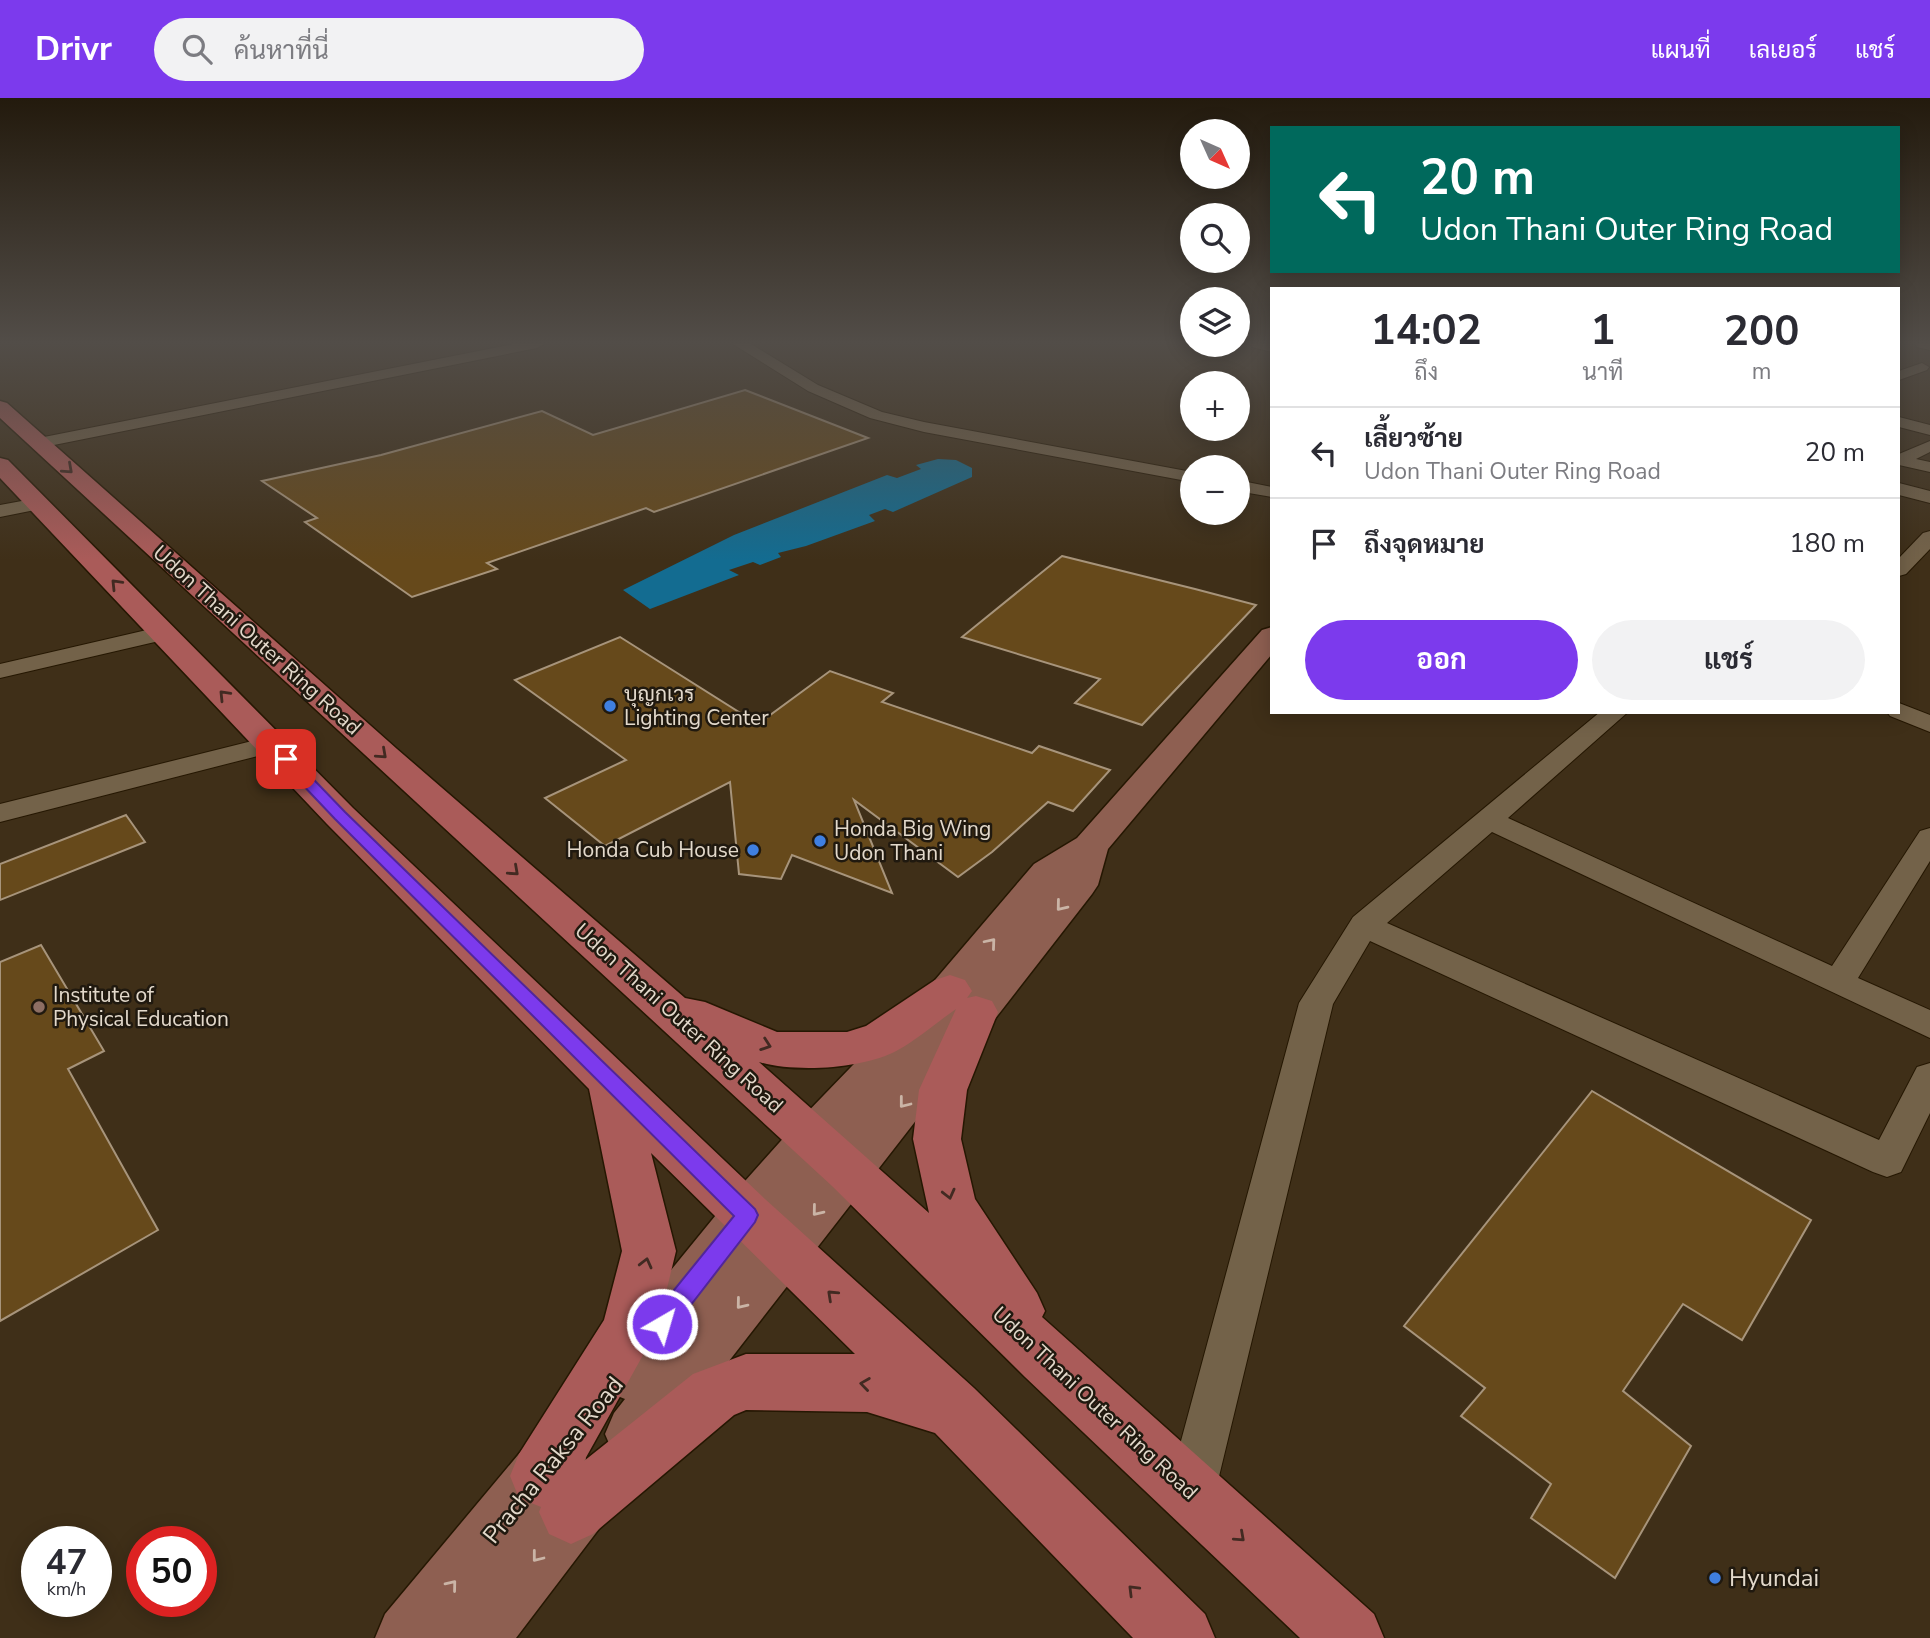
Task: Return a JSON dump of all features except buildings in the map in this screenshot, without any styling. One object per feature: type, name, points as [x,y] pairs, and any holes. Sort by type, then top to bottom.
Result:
[{"type":"main road","name":"Udon Thani Outer Ring Road","points":[[10,416],[832,1154],[1045,1358],[1350,1638]]},
{"type":"main road","points":[[0,465],[340,816],[766,1233],[954,1409],[1174,1635]]},
{"type":"main road","name":"Pracha Raksa Road","points":[[409,1638],[556,1494],[832,1154],[963,1002],[1078,886],[1090,846],[1270,638]]},
{"type":"main road","points":[[658,1000],[773,1049],[847,1049],[881,1039],[963,1002]]},
{"type":"main road","points":[[963,1002],[943,1090],[937,1139],[951,1205],[1045,1358]]},
{"type":"main road","points":[[556,1494],[629,1329],[649,1251],[610,1078]]},
{"type":"main road","points":[[556,1494],[714,1394],[746,1382],[867,1383],[954,1409]]},
{"type":"main road","name":"Pracha Raksa Road","points":[[473,1638],[556,1494]]},
{"type":"street","points":[[39,443],[175,416]]},
{"type":"street","points":[[880,416],[946,432],[1180,475]]},
{"type":"street","points":[[1900,422],[1930,430]]},
{"type":"street","points":[[1900,460],[1930,446]]},
{"type":"street","points":[[1900,460],[1930,467]]},
{"type":"street","points":[[1250,488],[1270,492]]},
{"type":"street","points":[[1900,489],[1930,497]]},
{"type":"street","points":[[0,511],[38,504]]},
{"type":"street","points":[[1900,569],[1930,537]]},
{"type":"street","points":[[0,671],[164,633]]},
{"type":"street","points":[[1900,711],[1930,724]]},
{"type":"street","points":[[1191,1493],[1316,1003],[1364,925],[1614,714]]},
{"type":"street","points":[[0,813],[272,744]]},
{"type":"street","points":[[1487,819],[1930,1025]]},
{"type":"street","points":[[1838,983],[1930,837]]},
{"type":"street","points":[[1364,925],[1887,1161],[1927,1094]]},
{"type":"water","points":[[938,459],[956,460],[972,468],[972,477],[893,512],[885,509],[869,515],[875,521],[806,546],[778,553],[781,557],[760,565],[753,562],[729,570],[739,575],[650,609],[623,590],[734,535],[887,475],[897,478],[921,469],[916,465]]},
{"type":"place","name":"บุญกเวร Lighting Center","points":[[610,706]]},
{"type":"place","name":"Honda Big Wing Udon Thani","points":[[820,841]]},
{"type":"place","name":"Honda Cub House","points":[[753,850]]},
{"type":"place","name":"Institute of Physical Education","points":[[39,1007]]},
{"type":"place","name":"Hyundai","points":[[1715,1578]]},
{"type":"route","points":[[286,759],[340,816],[428,899],[747,1215],[662,1324]]}]
